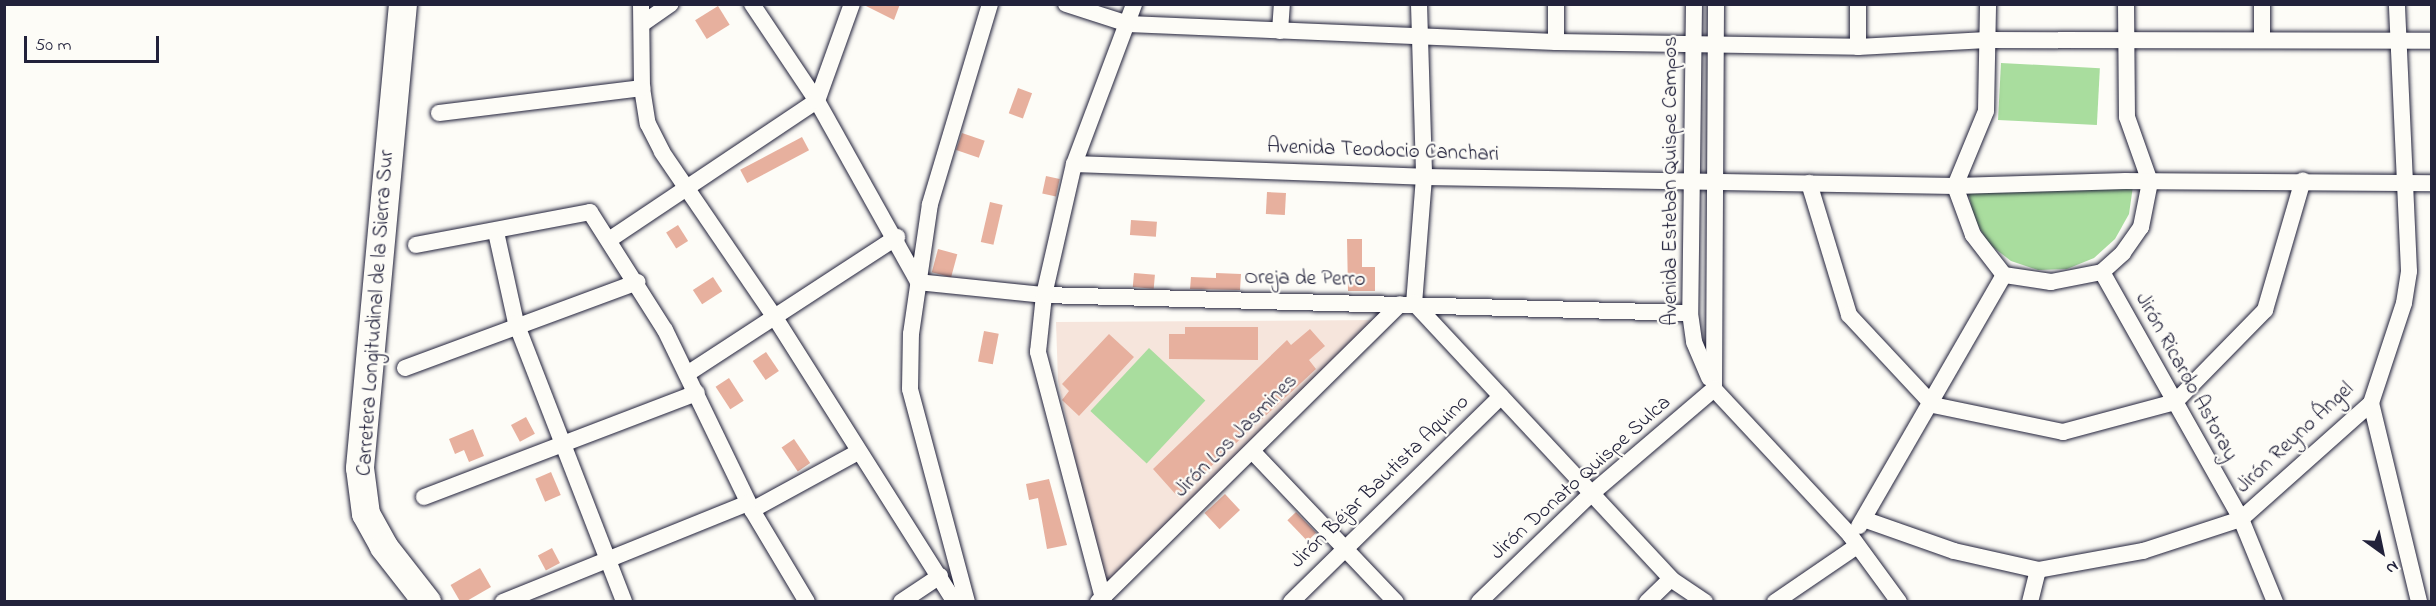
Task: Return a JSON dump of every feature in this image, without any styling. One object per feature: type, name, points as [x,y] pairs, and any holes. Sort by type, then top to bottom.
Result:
[{"type":"highway","name":"Carretera Longitudinal de la Sierra Sur","points":[[402,4],[360,468],[366,514],[384,547],[427,602]]},
{"type":"street","points":[[640,4],[642,88],[648,124],[774,316],[955,602]]},
{"type":"street","points":[[642,24],[671,4]]},
{"type":"street","points":[[752,4],[817,101],[897,237],[918,282]]},
{"type":"street","points":[[609,240],[687,185],[817,101],[852,4]]},
{"type":"street","points":[[967,602],[910,389],[918,282],[946,141],[990,4]]},
{"type":"street","points":[[1066,4],[1128,24],[1556,42],[1858,47],[1987,40],[2432,41]]},
{"type":"street","points":[[1102,601],[1038,352],[1044,295],[1074,164],[1134,4]]},
{"type":"street","points":[[1280,31],[1282,4]]},
{"type":"street","points":[[1419,4],[1418,35],[1424,177],[1407,304],[1501,396],[1671,579],[1705,602]]},
{"type":"street","points":[[1556,4],[1556,42]]},
{"type":"street","name":"Avenida Esteban Quispe Campos","points":[[1694,4],[1690,313],[1694,342],[1714,390]]},
{"type":"street","points":[[1716,4],[1714,390],[1853,540],[1899,602]]},
{"type":"street","points":[[1858,4],[1858,47]]},
{"type":"street","points":[[1988,4],[1986,111],[1955,186],[1972,236],[2004,275],[2051,282],[2102,272],[2141,227],[2150,182],[2127,117],[2127,4]]},
{"type":"street","points":[[2262,4],[2262,39]]},
{"type":"street","name":"Jirón Reyno Ángel","points":[[2038,570],[2143,551],[2241,519],[2371,403],[2404,303],[2409,271],[2397,4]]},
{"type":"street","points":[[439,113],[642,88]]},
{"type":"street","name":"Avenida Teodocio Canchari","points":[[1074,164],[1424,177],[1691,178],[1955,186],[2303,180],[2432,183]]},
{"type":"street","points":[[1809,183],[1849,315],[1933,405],[2063,432],[2175,402],[2265,310],[2303,180]]},
{"type":"street","points":[[416,245],[496,232],[590,212],[638,282],[697,393],[750,506],[807,602]]},
{"type":"street","points":[[496,232],[516,323],[624,602]]},
{"type":"street","points":[[687,374],[897,237]]},
{"type":"street","name":"Jirón Ricardo Astoray","points":[[2102,272],[2241,519],[2275,602]]},
{"type":"street","points":[[1775,602],[1853,540],[1933,405],[2004,275]]},
{"type":"street","points":[[405,368],[516,323],[638,282]]},
{"type":"street","name":"Oreja de Perro","points":[[918,282],[1044,295],[1690,313]]},
{"type":"street","name":"Jirón Los Jasmines","points":[[1102,601],[1407,304]]},
{"type":"street","name":"Jirón Donato Quispe Sulca","points":[[1479,602],[1591,494],[1714,390]]},
{"type":"street","points":[[423,496],[561,441],[697,393]]},
{"type":"street","name":"Jirón Béjar Bautista Aquino","points":[[1291,602],[1501,396]]},
{"type":"street","points":[[2371,403],[2416,600],[2432,586]]},
{"type":"street","points":[[503,602],[607,558],[750,506],[858,452]]},
{"type":"street","points":[[1253,452],[1396,602]]},
{"type":"street","points":[[1866,520],[1954,551],[2038,570],[2030,602]]},
{"type":"street","points":[[901,602],[940,576]]},
{"type":"street","points":[[1647,602],[1671,579]]},
{"type":"shaded area","points":[[1381,320],[1103,586],[1058,381],[1056,322]]},
{"type":"green space","points":[[2001,63],[2100,68],[2097,125],[1998,120]]},
{"type":"green space","points":[[2133,186],[2129,214],[2115,239],[2094,258],[2067,269],[2038,270],[2011,261],[1989,244],[1974,219],[1968,191]]},
{"type":"green space","points":[[1149,348],[1205,401],[1147,463],[1090,411]]},
{"type":"building","points":[[862,4],[900,4],[894,20]]},
{"type":"building","points":[[718,6],[730,25],[707,39],[695,20]]},
{"type":"building","points":[[1018,88],[1032,93],[1023,119],[1009,113]]},
{"type":"building","points":[[962,133],[985,141],[979,158],[956,150]]},
{"type":"building","points":[[802,137],[809,150],[747,183],[740,170]]},
{"type":"building","points":[[1046,176],[1060,179],[1056,197],[1042,194]]},
{"type":"building","points":[[1267,192],[1286,193],[1285,215],[1266,214]]},
{"type":"building","points":[[990,202],[1003,205],[993,245],[981,242]]},
{"type":"building","points":[[1131,220],[1157,222],[1156,237],[1130,235]]},
{"type":"building","points":[[678,225],[688,241],[676,249],[666,232]]},
{"type":"building","points":[[1347,239],[1362,239],[1362,267],[1375,267],[1375,291],[1348,291]]},
{"type":"building","points":[[938,249],[957,254],[951,277],[932,272]]},
{"type":"building","points":[[1134,273],[1155,275],[1154,289],[1133,287]]},
{"type":"building","points":[[1216,273],[1241,274],[1240,290],[1190,289],[1191,277],[1216,278]]},
{"type":"building","points":[[713,277],[722,291],[702,304],[693,290]]},
{"type":"building","points":[[1185,327],[1258,327],[1258,360],[1169,359],[1169,334],[1185,334]]},
{"type":"building","points":[[1310,329],[1325,346],[1309,360],[1316,369],[1178,497],[1153,469],[1287,340],[1291,345]]},
{"type":"building","points":[[984,331],[999,334],[993,364],[978,361]]},
{"type":"building","points":[[1109,334],[1134,357],[1079,416],[1062,400],[1069,391],[1062,384]]},
{"type":"building","points":[[766,352],[779,371],[766,380],[753,361]]},
{"type":"building","points":[[729,378],[744,401],[730,409],[716,387]]},
{"type":"building","points":[[526,417],[535,434],[520,442],[511,425]]},
{"type":"building","points":[[473,429],[484,456],[469,462],[464,450],[455,454],[449,439]]},
{"type":"building","points":[[794,439],[810,463],[798,471],[782,447]]},
{"type":"building","points":[[551,472],[561,495],[545,502],[535,479]]},
{"type":"building","points":[[1049,479],[1067,545],[1047,549],[1038,498],[1029,500],[1026,484]]},
{"type":"building","points":[[1225,494],[1240,510],[1220,529],[1205,513]]},
{"type":"building","points":[[1296,512],[1316,533],[1308,541],[1287,520]]},
{"type":"building","points":[[552,548],[560,563],[546,571],[538,556]]},
{"type":"building","points":[[480,568],[491,587],[465,602],[460,602],[451,585]]}]
